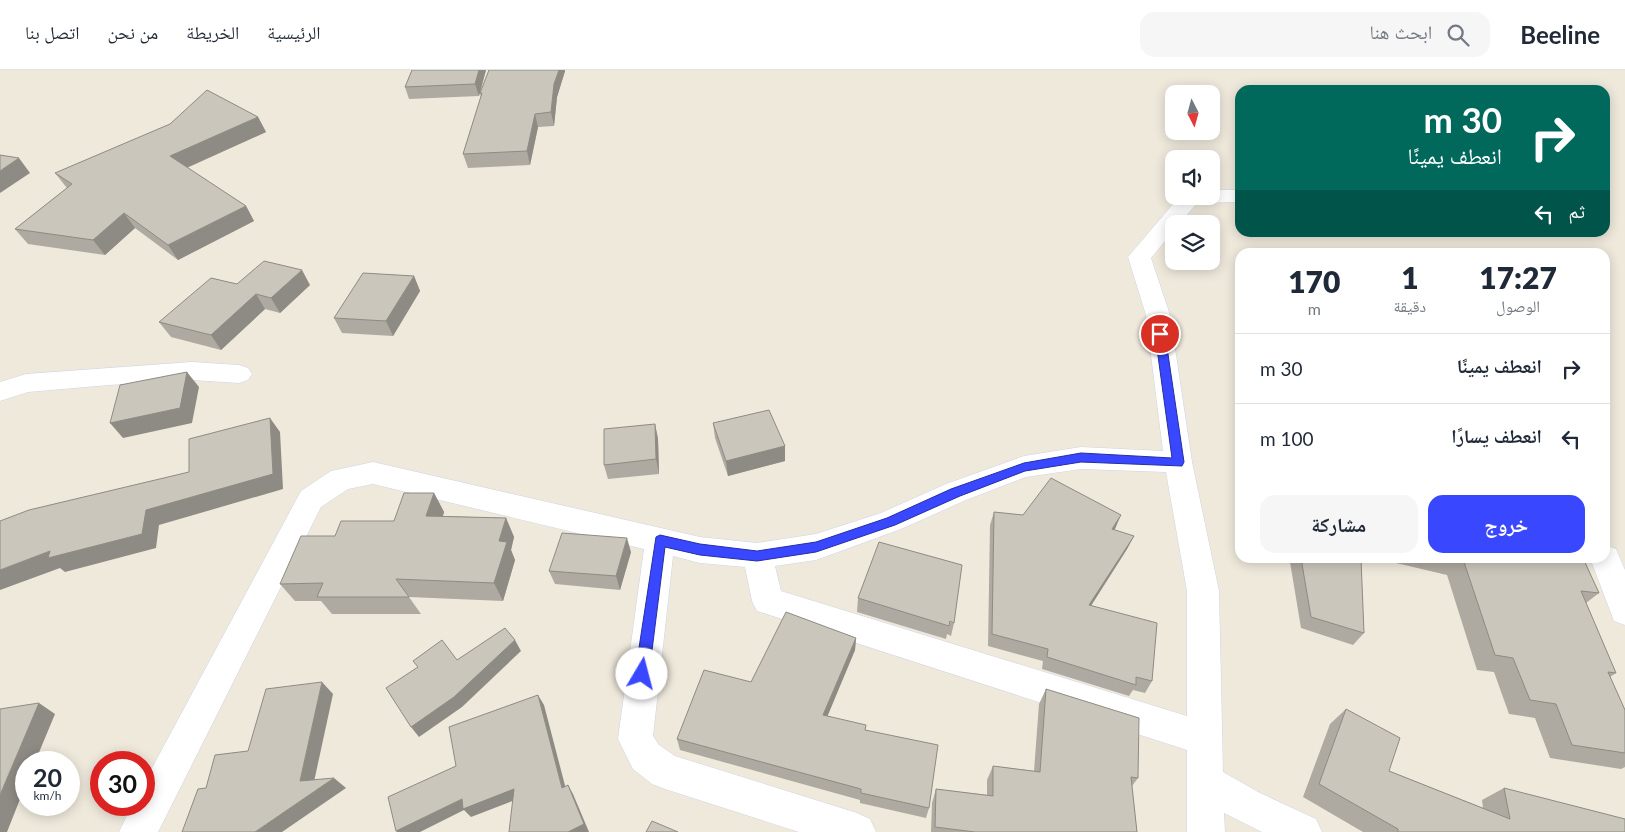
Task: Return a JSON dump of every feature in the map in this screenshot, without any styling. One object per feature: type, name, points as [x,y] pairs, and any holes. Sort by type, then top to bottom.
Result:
[{"type":"street","points":[[1206,832],[1203,591],[1178,462],[1158,315],[1139,256],[1191,197],[1235,196]]},
{"type":"street","points":[[0,392],[26,383],[109,376],[192,371],[239,374]]},
{"type":"street","points":[[138,832],[311,499],[341,479],[373,473],[700,550],[757,556],[816,547],[891,522],[956,492],[1024,467],[1081,458],[1178,462]]},
{"type":"street","points":[[660,540],[634,739],[646,757],[665,771],[858,832]]},
{"type":"street","points":[[757,556],[768,601],[1204,738]]},
{"type":"street","points":[[1607,563],[1625,611]]},
{"type":"street","points":[[1204,781],[1247,806],[1303,832]]},
{"type":"building","points":[[412,70],[479,70],[475,84],[405,87]]},
{"type":"building","points":[[489,70],[559,70],[554,84],[551,112],[535,114],[527,151],[463,154],[482,93],[480,93]]},
{"type":"building","points":[[207,90],[258,117],[170,156],[246,206],[168,245],[124,213],[93,240],[15,229],[72,184],[55,173],[170,124]]},
{"type":"building","points":[[0,155],[19,158],[0,171]]},
{"type":"building","points":[[264,261],[302,270],[271,298],[256,294],[211,335],[159,322],[211,278],[237,284]]},
{"type":"building","points":[[363,273],[414,276],[386,321],[334,318]]},
{"type":"building","points":[[187,372],[180,408],[110,423],[120,385]]},
{"type":"building","points":[[769,410],[785,446],[726,461],[713,423]]},
{"type":"building","points":[[270,418],[273,474],[146,510],[142,534],[48,558],[50,551],[0,570],[0,521],[29,510],[189,472],[189,439]]},
{"type":"building","points":[[655,424],[656,459],[604,465],[604,429]]},
{"type":"building","points":[[1051,478],[1121,515],[1112,529],[1134,536],[1089,605],[1157,623],[1152,681],[1136,677],[1136,685],[1047,657],[1048,649],[992,634],[994,512],[1023,515]]},
{"type":"building","points":[[404,493],[434,493],[426,516],[506,518],[499,541],[507,542],[494,583],[396,579],[409,597],[317,597],[323,583],[280,584],[301,536],[335,536],[341,521],[394,521]]},
{"type":"building","points":[[562,533],[627,538],[616,576],[549,571]]},
{"type":"building","points":[[879,542],[962,565],[954,623],[950,621],[949,626],[858,598]]},
{"type":"building","points":[[1302,563],[1361,563],[1364,633],[1311,617]]},
{"type":"building","points":[[1464,563],[1585,563],[1599,593],[1581,591],[1616,673],[1608,672],[1625,710],[1625,753],[1572,745],[1556,704],[1530,700],[1513,658],[1495,655]]},
{"type":"building","points":[[786,612],[856,638],[823,715],[866,725],[865,730],[938,745],[929,808],[861,793],[861,789],[677,739],[704,670],[751,682]]},
{"type":"building","points":[[505,628],[515,640],[454,697],[411,727],[386,688],[418,667],[413,661],[442,640],[457,660]]},
{"type":"building","points":[[322,682],[300,781],[334,778],[255,832],[182,832],[198,789],[206,788],[215,755],[248,751],[266,689]]},
{"type":"building","points":[[1046,689],[1139,718],[1138,778],[1131,777],[1137,832],[975,832],[935,827],[936,789],[993,796],[993,766],[1040,772]]},
{"type":"building","points":[[538,695],[562,788],[568,785],[584,824],[568,832],[509,832],[514,789],[463,809],[462,799],[396,831],[388,797],[456,766],[449,727]]},
{"type":"building","points":[[39,703],[19,751],[15,751],[15,760],[0,795],[0,709]]},
{"type":"building","points":[[1346,709],[1400,738],[1389,771],[1510,819],[1504,788],[1625,819],[1625,832],[1398,832],[1398,829],[1319,784]]},
{"type":"building","points":[[652,821],[678,832],[646,832]]},
{"type":"route","points":[[642,674],[660,540],[700,550],[757,556],[816,547],[891,522],[956,492],[1024,467],[1081,458],[1178,462],[1160,334]]}]
